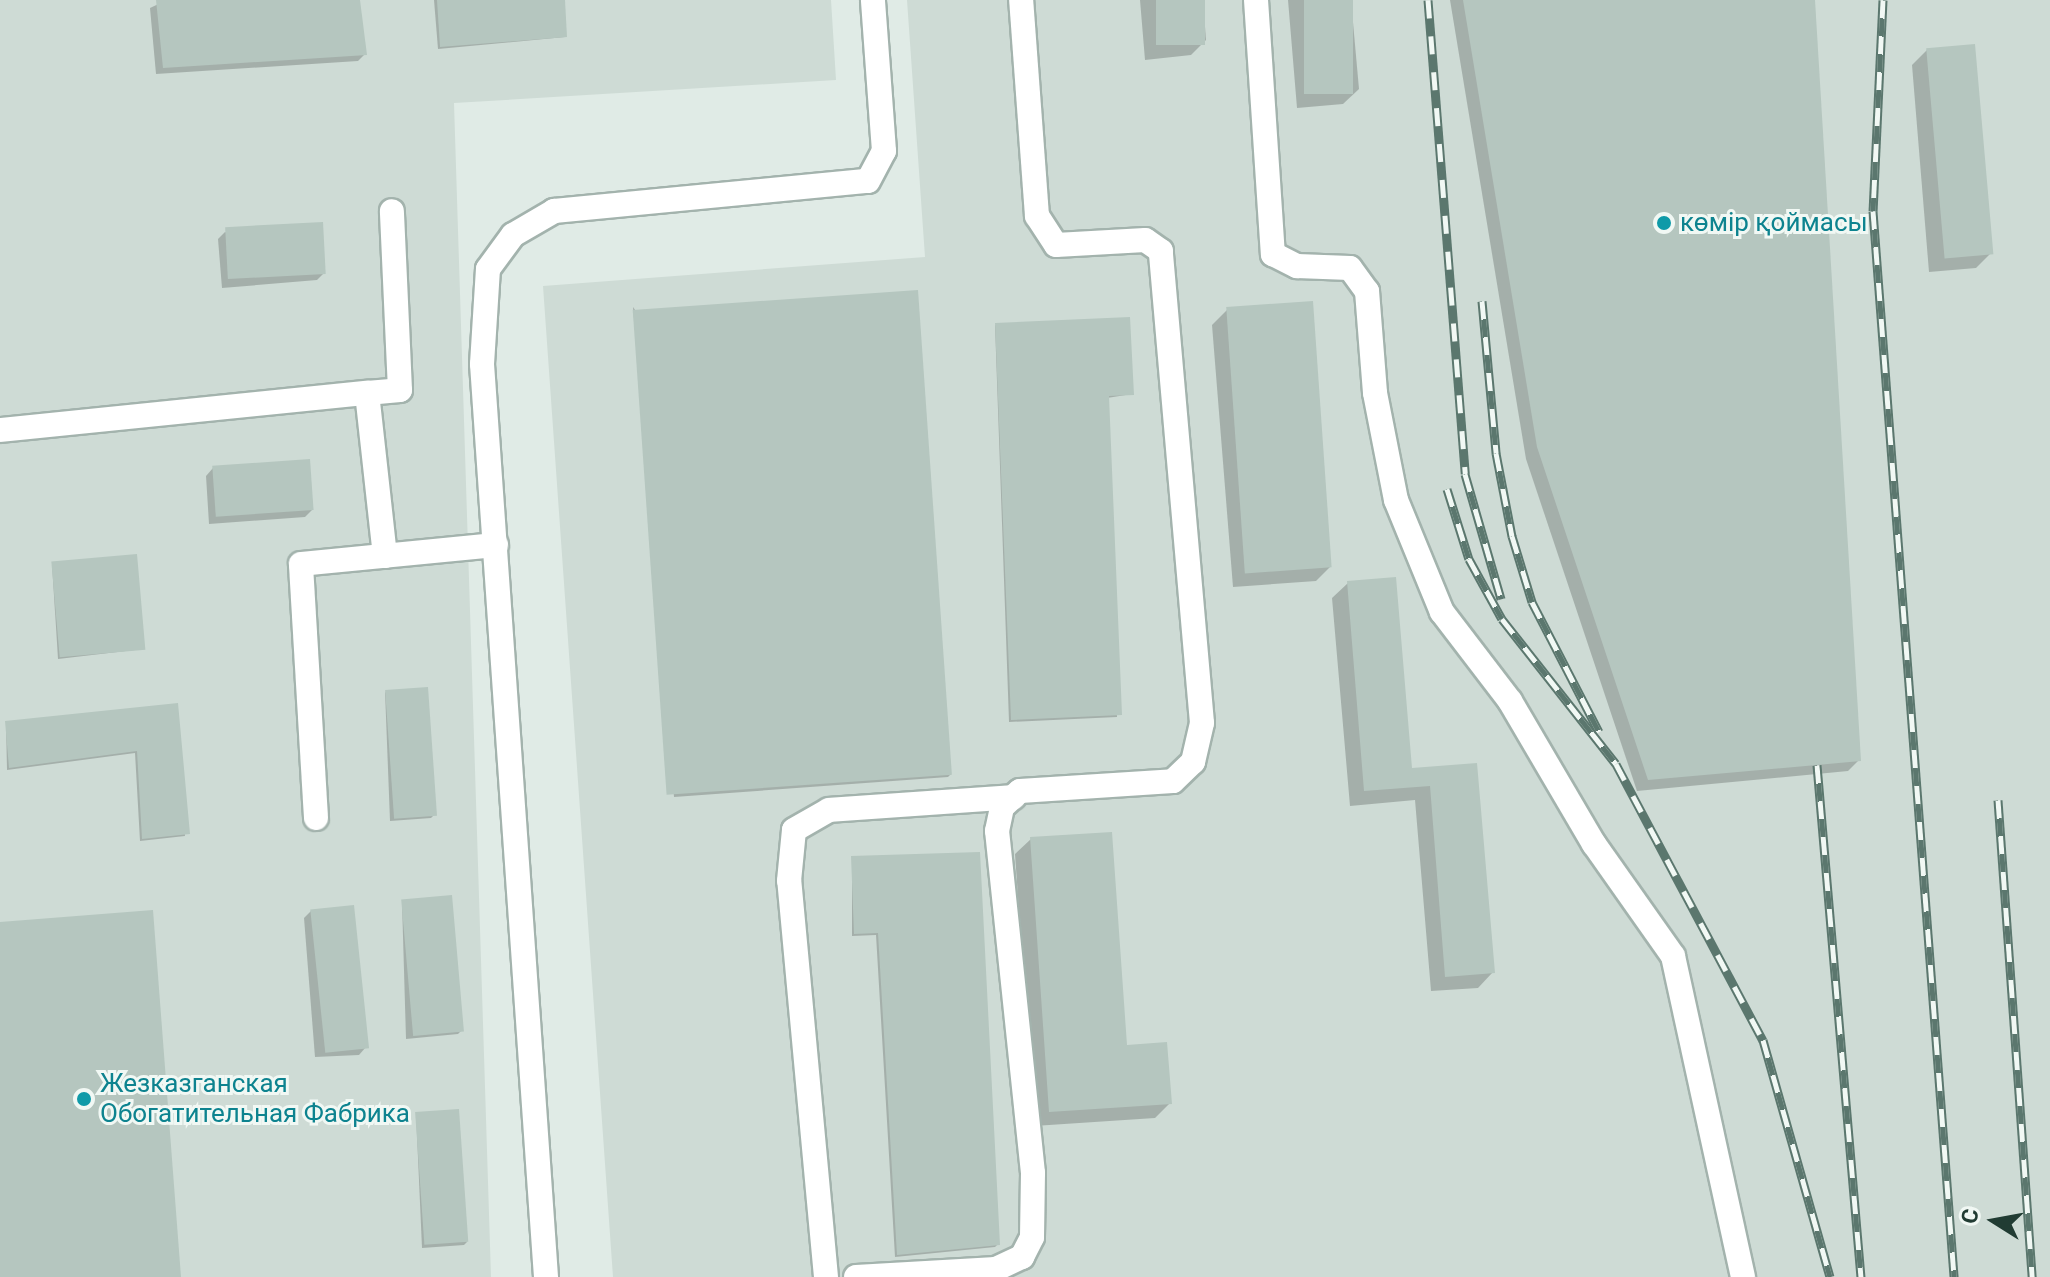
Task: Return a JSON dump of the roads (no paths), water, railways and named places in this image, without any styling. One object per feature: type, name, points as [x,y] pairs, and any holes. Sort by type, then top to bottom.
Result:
[{"type":"street","points":[[546,1277],[482,364],[488,269],[513,235],[554,211],[868,181],[884,151],[873,0]]},
{"type":"street","points":[[826,1277],[789,881],[794,830],[829,810],[1014,797],[1053,786],[1173,781],[1193,762],[1202,723],[1161,251],[1145,240],[1056,245],[1037,216],[1021,0]]},
{"type":"street","points":[[1256,0],[1273,254],[1297,266],[1350,268],[1367,291],[1375,393],[1396,500],[1442,612],[1510,701],[1594,844],[1673,956],[1743,1277]]},
{"type":"street","points":[[0,430],[400,390],[392,211]]},
{"type":"street","points":[[367,393],[385,556]]},
{"type":"street","points":[[316,818],[301,564],[496,545]]},
{"type":"street","points":[[856,1277],[996,1269],[1022,1257],[1032,1237],[1033,1173],[997,831],[1002,807],[1014,797]]},
{"type":"railway","points":[[1428,0],[1465,474],[1501,599]]},
{"type":"railway","points":[[1883,0],[1873,211],[1954,1277]]},
{"type":"railway","points":[[1482,301],[1496,453],[1512,536],[1532,602],[1599,732]]},
{"type":"railway","points":[[1447,489],[1469,559],[1502,619],[1616,764],[1763,1040],[1830,1277]]},
{"type":"railway","points":[[1817,765],[1861,1277]]},
{"type":"railway","points":[[1998,800],[2032,1277]]},
{"type":"place","name":"көмір қоймасы","points":[[1664,223]]},
{"type":"place","name":"Жезказганская Обогатительная Фабрика","points":[[84,1099]]}]
